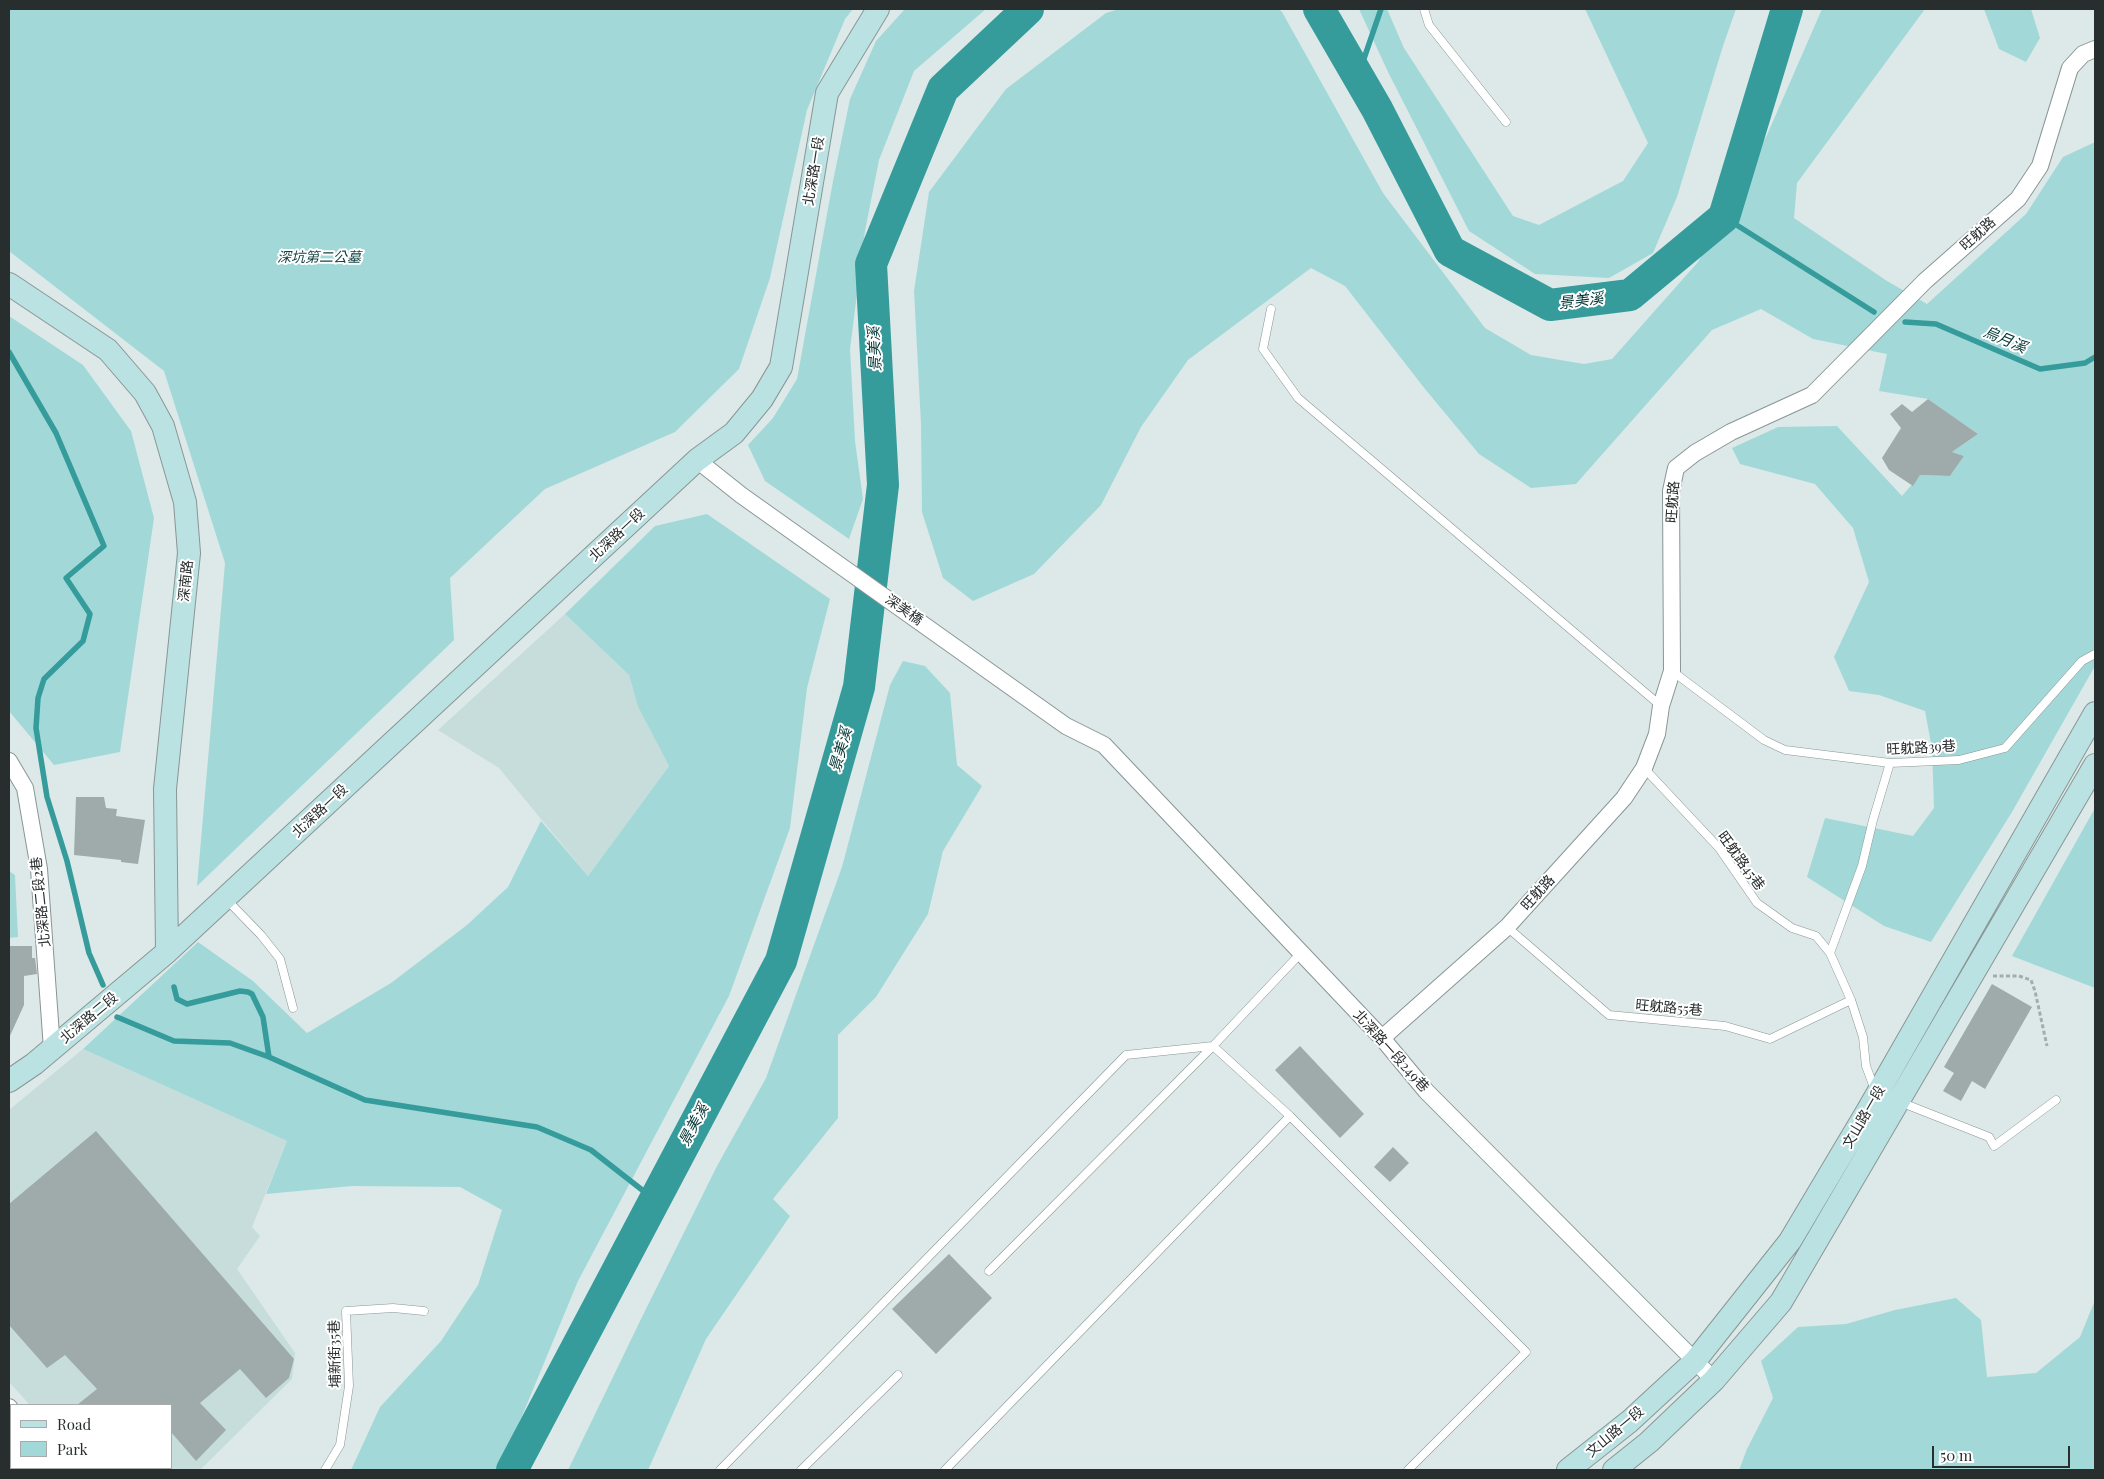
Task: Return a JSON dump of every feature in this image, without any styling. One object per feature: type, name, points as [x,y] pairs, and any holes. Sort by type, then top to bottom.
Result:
[{"type":"main road","name":"北深路一段","points":[[167,952],[698,460],[734,433],[762,398],[781,367],[826,93],[878,9]]},
{"type":"main road","name":"深南路","points":[[9,284],[108,350],[145,393],[162,426],[185,502],[189,553],[165,789],[167,952]]},
{"type":"main road","name":"文山路一段","points":[[1568,1470],[1630,1421],[1695,1361],[1790,1241],[1877,1094],[2095,712]]},
{"type":"main road","name":"文山路一段","points":[[1614,1470],[1649,1442],[1714,1380],[1781,1302],[2095,765]]},
{"type":"main road","name":"北深路二段","points":[[9,1081],[52,1049],[167,952]]},
{"type":"street","name":"旺躭路","points":[[1382,1038],[1507,926],[1624,798],[1644,768],[1657,734],[1661,706],[1672,671],[1671,491],[1676,468],[1695,453],[1731,432],[1812,395],[1925,282],[2018,199],[2040,166],[2070,68],[2083,54],[2095,49]]},
{"type":"street","name":"深美橋","points":[[698,460],[741,495],[1066,726]]},
{"type":"street","name":"北深路一段249巷","points":[[1066,726],[1104,745],[1300,954],[1382,1038],[1426,1091],[1714,1380]]},
{"type":"street","name":"北深路二段2巷","points":[[9,761],[26,788],[39,869],[52,1049]]},
{"type":"lane","points":[[1424,9],[1430,25],[1506,122]]},
{"type":"lane","points":[[1271,308],[1263,349],[1298,398],[1661,706]]},
{"type":"lane","name":"旺躭路39巷","points":[[1672,671],[1764,740],[1785,750],[1890,763],[1959,760],[2005,748],[2082,661],[2095,654]]},
{"type":"lane","points":[[1830,954],[1862,866],[1890,763]]},
{"type":"lane","name":"旺躭路45巷","points":[[1644,768],[1719,848],[1757,903],[1792,928],[1816,936],[1830,954],[1851,1000],[1863,1037],[1866,1066],[1877,1094]]},
{"type":"lane","points":[[226,898],[261,935],[280,960],[292,1008]]},
{"type":"lane","name":"旺躭路55巷","points":[[1507,926],[1609,1015],[1725,1026],[1770,1039],[1851,1000]]},
{"type":"lane","points":[[988,1271],[1213,1046],[1300,954]]},
{"type":"lane","points":[[720,1470],[1126,1055],[1213,1046],[1290,1116],[1526,1352],[1408,1470]]},
{"type":"lane","points":[[1899,1102],[1989,1137],[1994,1146],[2056,1100]]},
{"type":"lane","points":[[945,1470],[1290,1116]]},
{"type":"lane","name":"埔新街35巷","points":[[324,1470],[340,1445],[349,1386],[346,1310],[393,1308],[424,1311]]},
{"type":"lane","points":[[801,1470],[898,1375]]},
{"type":"path","points":[[1974,974],[2002,977],[2020,976],[2031,980],[2047,1046]]},
{"type":"shaded area","points":[[565,614],[629,675],[638,707],[669,766],[588,876],[499,768],[438,730]]},
{"type":"shaded area","points":[[83,1049],[287,1141],[252,1227],[260,1236],[237,1269],[295,1353],[292,1379],[200,1470],[87,1469],[172,1469],[172,1404],[29,1404],[9,1382],[9,1110]]},
{"type":"green space","name":"深坑第二公墓","points":[[9,9],[853,9],[845,19],[807,110],[770,278],[739,369],[675,432],[545,489],[450,578],[454,640],[197,886],[225,563],[164,371],[9,251]]},
{"type":"green space","points":[[905,9],[986,9],[914,71],[879,160],[865,231],[850,349],[855,441],[863,499],[849,539],[765,481],[748,445],[773,418],[797,379],[850,99],[876,41]]},
{"type":"green space","points":[[1119,9],[1279,9],[1383,193],[1485,328],[1531,355],[1584,364],[1612,359],[1698,262],[1767,135],[1822,9],[1925,9],[1797,183],[1794,218],[1887,281],[1927,304],[2026,214],[2063,157],[2095,142],[2095,666],[2012,812],[1931,942],[1884,926],[1807,877],[1825,818],[1913,836],[1934,808],[1932,749],[1925,711],[1879,695],[1849,691],[1834,657],[1869,582],[1853,528],[1815,484],[1740,464],[1732,448],[1778,427],[1837,426],[1902,496],[1920,475],[1950,476],[1964,456],[1952,452],[1978,434],[1928,399],[1879,391],[1887,354],[1813,339],[1761,309],[1712,330],[1576,484],[1531,488],[1479,454],[1425,389],[1345,286],[1311,268],[1188,360],[1141,427],[1101,505],[1034,574],[973,601],[943,578],[922,512],[921,424],[914,291],[929,192],[1006,89],[1106,13]]},
{"type":"green space","points":[[1359,9],[1387,9],[1404,48],[1513,216],[1539,225],[1623,181],[1648,143],[1585,9],[1736,9],[1677,197],[1653,253],[1609,278],[1535,274],[1469,231],[1388,72]]},
{"type":"green space","points":[[1984,9],[2031,9],[2040,38],[2026,62],[1999,49]]},
{"type":"green space","points":[[9,316],[83,365],[131,431],[154,518],[120,752],[54,765],[9,711]]},
{"type":"green space","points":[[707,514],[830,599],[807,688],[790,828],[729,996],[578,1281],[503,1462],[497,1470],[351,1470],[380,1407],[441,1341],[478,1285],[502,1210],[460,1187],[352,1186],[266,1194],[287,1141],[83,1049],[198,942],[253,981],[307,1033],[391,983],[467,925],[508,887],[541,821],[588,876],[669,766],[638,707],[629,675],[565,614],[655,526]]},
{"type":"green space","points":[[903,661],[925,666],[950,693],[957,765],[982,786],[943,851],[928,914],[876,997],[838,1035],[838,1118],[773,1199],[790,1216],[706,1339],[648,1470],[568,1470],[717,1166],[766,1078],[842,867],[890,685]]},
{"type":"green space","points":[[2095,808],[2095,988],[2012,956]]},
{"type":"green space","points":[[9,871],[15,875],[18,937],[9,938]]},
{"type":"green space","points":[[1956,1298],[1981,1320],[1987,1377],[2036,1373],[2080,1337],[2095,1300],[2095,1470],[1739,1470],[1747,1449],[1773,1398],[1761,1361],[1798,1327],[1846,1324],[1895,1310]]},
{"type":"building","points":[[1928,399],[1978,434],[1952,452],[1964,456],[1950,476],[1920,475],[1913,486],[1889,470],[1882,458],[1901,428],[1890,414],[1902,404],[1912,412]]},
{"type":"building","points":[[76,797],[104,797],[106,808],[117,809],[116,816],[145,820],[138,864],[121,862],[121,860],[74,855]]},
{"type":"building","points":[[9,946],[32,946],[32,958],[35,958],[37,974],[24,976],[24,1005],[9,1038]]},
{"type":"building","points":[[1992,984],[2032,1007],[1985,1089],[1972,1081],[1961,1101],[1943,1091],[1954,1073],[1944,1067]]},
{"type":"building","points":[[1300,1046],[1364,1114],[1340,1138],[1275,1070]]},
{"type":"building","points":[[96,1131],[294,1359],[289,1378],[266,1398],[240,1369],[200,1403],[226,1430],[196,1461],[172,1433],[172,1404],[78,1404],[97,1389],[65,1355],[47,1368],[9,1325],[9,1204]]},
{"type":"building","points":[[1393,1147],[1409,1163],[1390,1182],[1374,1167]]},
{"type":"building","points":[[949,1254],[992,1298],[936,1354],[892,1309]]},
{"type":"waterway","name":"景美溪","points":[[512,1470],[781,961],[859,687],[883,485],[871,264],[943,89],[1028,9]]},
{"type":"waterway","name":"景美溪","points":[[1319,9],[1377,109],[1450,251],[1550,305],[1630,295],[1724,217],[1787,9]]},
{"type":"waterway","points":[[1358,76],[1381,9]]},
{"type":"waterway","name":"烏月溪","points":[[1724,217],[1874,312]]},
{"type":"waterway","name":"烏月溪","points":[[1905,322],[1936,324],[2040,369],[2085,363],[2095,357]]},
{"type":"waterway","points":[[9,352],[56,433],[104,546],[66,578],[90,614],[83,641],[44,679],[38,698],[36,728],[47,797],[67,861],[89,953],[103,985]]},
{"type":"waterway","points":[[174,987],[177,999],[187,1004],[240,991],[252,994],[263,1017],[269,1057]]},
{"type":"waterway","points":[[117,1017],[174,1041],[230,1043],[269,1057],[365,1100],[537,1127],[591,1150],[655,1200]]}]
